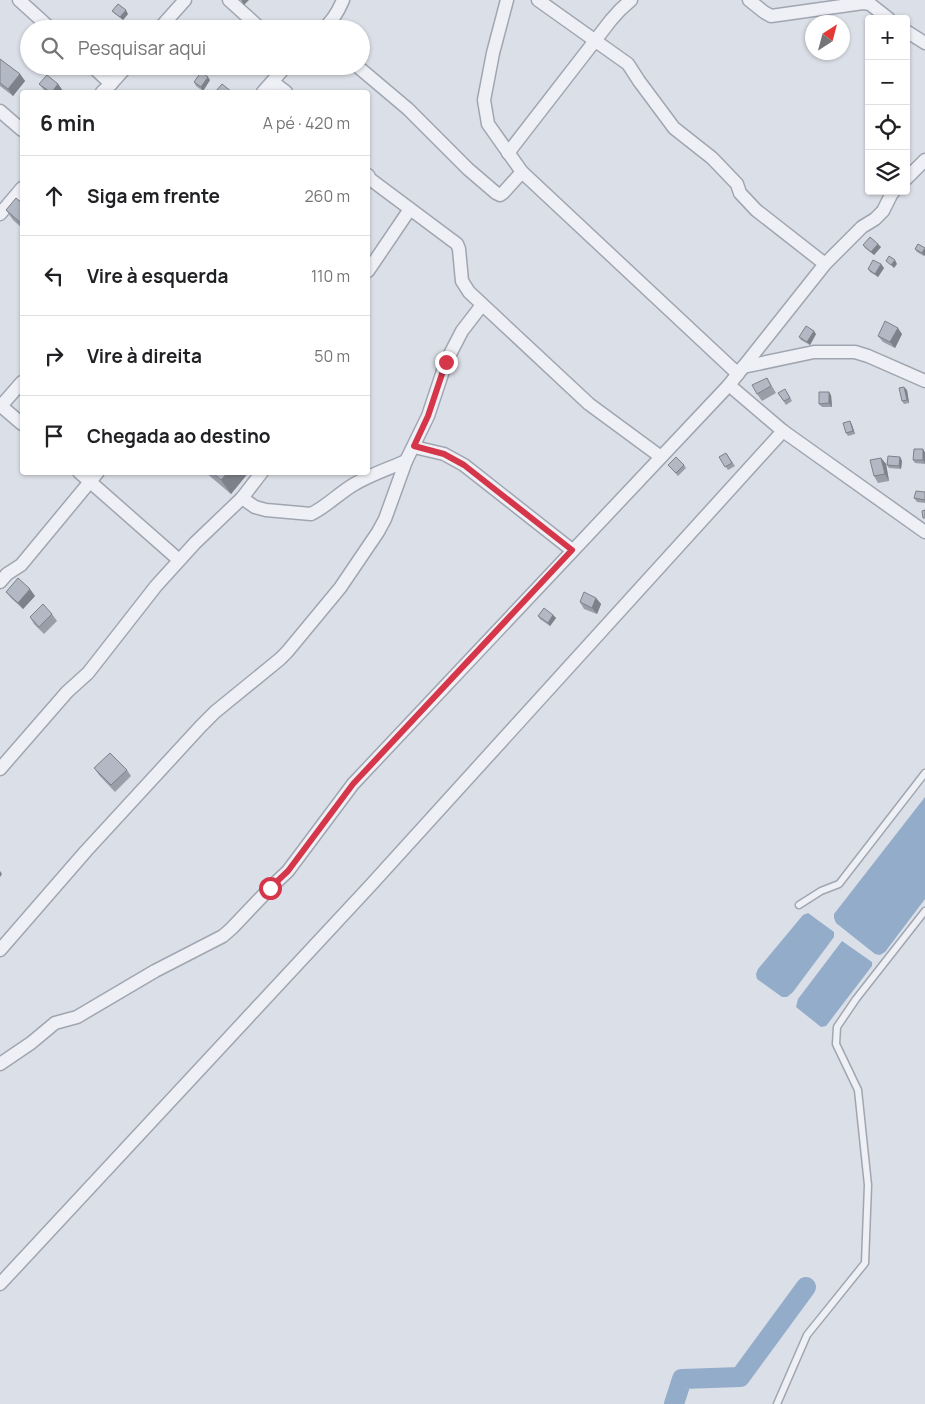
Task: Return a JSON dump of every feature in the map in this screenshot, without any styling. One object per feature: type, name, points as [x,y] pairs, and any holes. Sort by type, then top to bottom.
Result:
[{"type":"street","points":[[19,0],[41,20]]},
{"type":"street","points":[[168,20],[185,0]]},
{"type":"street","points":[[229,0],[251,20]]},
{"type":"street","points":[[332,20],[343,0]]},
{"type":"street","points":[[507,0],[493,53],[484,100],[488,124],[522,172],[741,371]]},
{"type":"street","points":[[538,0],[628,64],[638,81],[674,128],[712,158],[737,184],[740,193],[756,210],[825,264]]},
{"type":"street","points":[[508,153],[611,20],[632,0]]},
{"type":"street","points":[[749,0],[771,16],[863,3],[870,4],[884,15]]},
{"type":"street","points":[[910,34],[925,44]]},
{"type":"street","points":[[98,75],[106,88],[118,75]]},
{"type":"street","points":[[265,90],[279,75]]},
{"type":"street","points":[[368,75],[408,109],[468,169],[496,193],[500,195],[503,193],[522,172]]},
{"type":"street","points":[[273,82],[283,90]]},
{"type":"street","points":[[0,111],[20,128]]},
{"type":"street","points":[[910,175],[925,160]]},
{"type":"street","points":[[370,179],[457,244],[462,281],[469,292],[482,305],[589,404],[661,457]]},
{"type":"street","points":[[0,214],[20,190]]},
{"type":"street","points":[[0,1064],[31,1043],[55,1023],[76,1016],[218,938],[232,928],[288,871],[353,784],[729,385],[825,264],[862,227],[875,220],[883,211],[891,195]]},
{"type":"street","points":[[370,268],[410,209]]},
{"type":"street","points":[[0,950],[86,851],[201,726],[287,652],[340,588],[378,532],[406,461],[428,416],[446,362],[462,331],[482,305]]},
{"type":"street","points":[[741,371],[814,352],[855,352],[925,381]]},
{"type":"street","points":[[20,384],[0,406],[20,422]]},
{"type":"street","points":[[729,385],[783,432],[925,532]]},
{"type":"street","points":[[0,1284],[370,886],[783,432]]},
{"type":"street","points":[[414,446],[444,454],[464,465],[572,550]]},
{"type":"street","points":[[242,498],[255,507],[266,510],[311,514],[366,478],[406,461]]},
{"type":"street","points":[[0,769],[67,692],[88,673],[150,593],[179,560],[242,498],[260,475]]},
{"type":"street","points":[[0,582],[7,574],[21,565],[94,477],[179,560]]},
{"type":"lane","points":[[799,905],[839,884],[925,773]]},
{"type":"lane","points":[[777,1404],[807,1335],[865,1263],[868,1185],[858,1090],[836,1044],[837,1027],[856,999],[925,911]]},
{"type":"water","points":[[925,797],[925,899],[885,952],[880,955],[875,954],[836,923],[834,914]]},
{"type":"water","points":[[808,913],[834,932],[834,937],[793,992],[787,997],[782,997],[757,979],[756,974],[758,969],[803,915]]},
{"type":"water","points":[[842,941],[872,962],[872,966],[826,1026],[821,1027],[796,1007],[798,999]]},
{"type":"building","points":[[118,4],[126,10],[120,17],[112,11]]},
{"type":"building","points":[[0,59],[20,74],[8,89],[0,83]]},
{"type":"building","points":[[47,75],[58,84],[54,90],[47,90],[39,84]]},
{"type":"building","points":[[199,75],[208,77],[201,87],[194,82]]},
{"type":"building","points":[[222,84],[230,90],[217,90]]},
{"type":"building","points":[[16,198],[20,201],[20,222],[6,210]]},
{"type":"building","points":[[870,237],[878,244],[871,252],[863,245]]},
{"type":"building","points":[[918,244],[925,248],[922,253],[915,249]]},
{"type":"building","points":[[889,256],[895,260],[891,265],[886,261]]},
{"type":"building","points":[[873,260],[881,264],[875,274],[868,269]]},
{"type":"building","points":[[885,321],[898,328],[890,342],[878,336]]},
{"type":"building","points":[[806,326],[814,331],[807,342],[799,337]]},
{"type":"building","points":[[767,378],[771,386],[757,394],[752,385]]},
{"type":"building","points":[[904,387],[907,400],[902,401],[899,388]]},
{"type":"building","points":[[785,389],[790,398],[784,401],[778,393]]},
{"type":"building","points":[[819,392],[829,392],[829,403],[819,404]]},
{"type":"building","points":[[850,421],[853,431],[846,433],[843,423]]},
{"type":"building","points":[[914,449],[923,449],[923,460],[913,460]]},
{"type":"building","points":[[726,453],[732,463],[725,467],[719,457]]},
{"type":"building","points":[[888,456],[900,457],[899,466],[887,465]]},
{"type":"building","points":[[676,457],[684,465],[676,473],[668,465]]},
{"type":"building","points":[[881,458],[885,474],[874,476],[870,460]]},
{"type":"building","points":[[215,475],[225,475],[221,480]]},
{"type":"building","points":[[916,491],[925,492],[925,500],[914,498]]},
{"type":"building","points":[[925,510],[925,518],[923,518],[922,511]]},
{"type":"building","points":[[18,578],[30,589],[18,603],[6,592]]},
{"type":"building","points":[[584,592],[596,598],[592,608],[580,602]]},
{"type":"building","points":[[43,604],[52,614],[39,627],[30,617]]},
{"type":"building","points":[[544,608],[553,615],[548,623],[538,616]]},
{"type":"building","points":[[110,753],[127,770],[111,785],[94,768]]},
{"type":"waterway","points":[[674,1404],[682,1379],[740,1377],[806,1287]]},
{"type":"route","points":[[270,888],[288,871],[353,784],[572,550],[464,465],[444,454],[414,446],[428,416],[446,362]]}]
